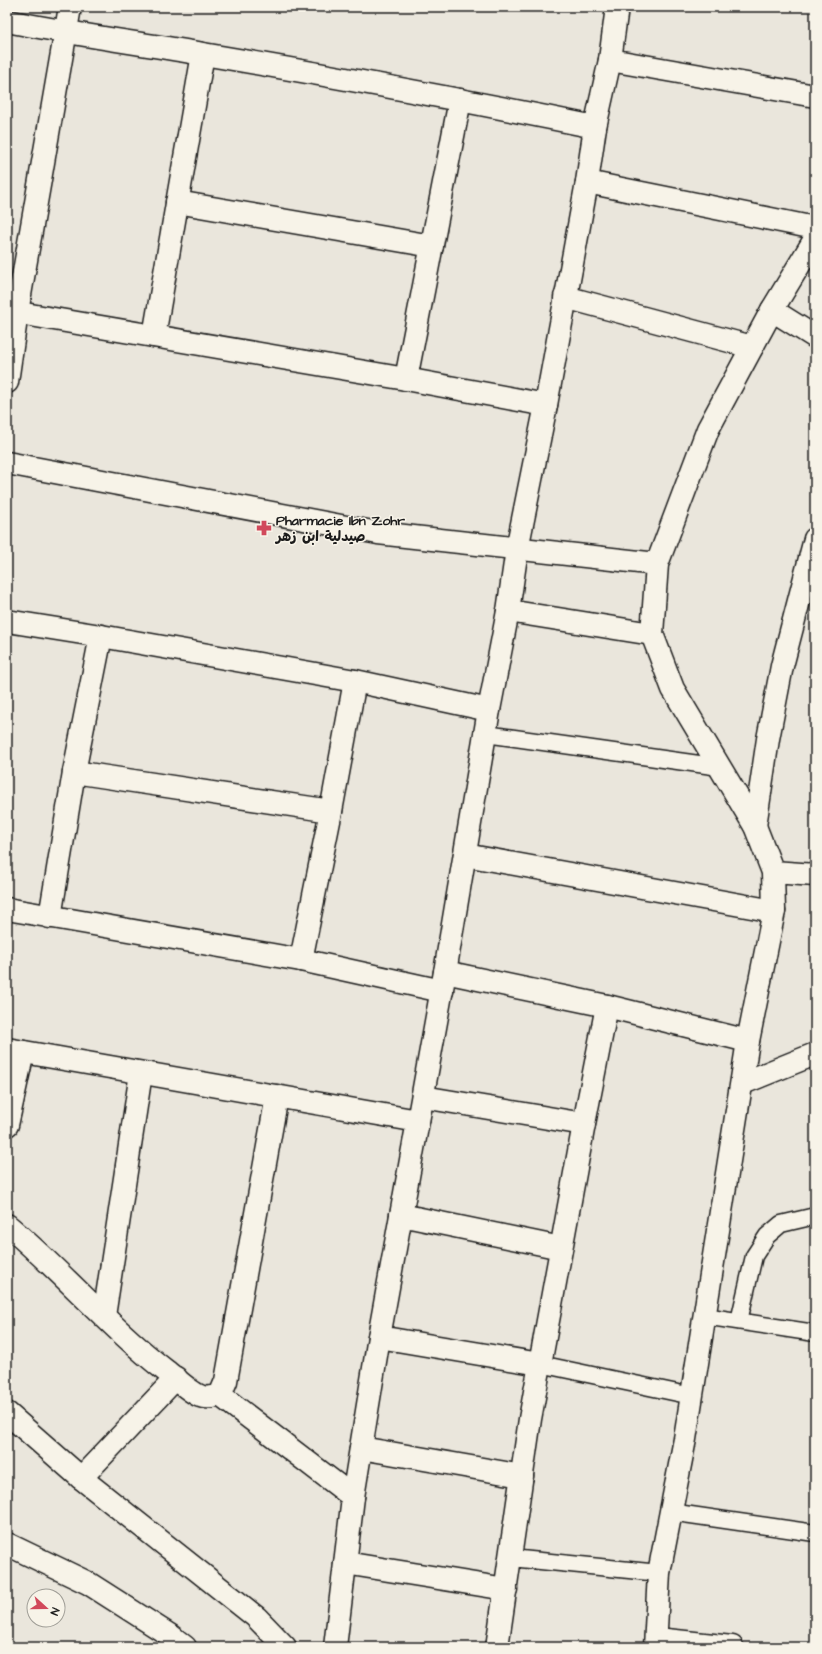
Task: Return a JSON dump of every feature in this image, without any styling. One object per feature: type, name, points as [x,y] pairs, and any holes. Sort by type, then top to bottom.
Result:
[{"type":"street","points":[[7,382],[12,312],[70,7]]},
{"type":"street","points":[[335,1647],[353,1497],[379,1337],[444,981],[489,710],[508,611],[516,549],[546,405],[587,182],[595,127],[610,60],[617,7]]},
{"type":"street","points":[[7,21],[65,33],[203,54],[460,100],[595,127]]},
{"type":"street","points":[[154,336],[203,54]]},
{"type":"street","points":[[610,60],[815,96]]},
{"type":"street","points":[[406,379],[460,100]]},
{"type":"street","points":[[587,182],[815,228]]},
{"type":"street","points":[[177,202],[432,246]]},
{"type":"street","points":[[732,1647],[656,1643],[659,1573],[685,1439],[743,1083],[748,1041],[774,910],[773,872],[755,826],[673,689],[652,634],[657,564],[708,429],[772,310],[815,239]]},
{"type":"street","points":[[566,297],[752,347]]},
{"type":"street","points":[[772,310],[815,337]]},
{"type":"street","points":[[12,312],[406,379],[546,405]]},
{"type":"street","points":[[7,463],[378,533],[657,564]]},
{"type":"street","points":[[755,826],[768,739],[782,666],[815,539]]},
{"type":"street","points":[[508,611],[652,634]]},
{"type":"street","points":[[7,621],[355,681],[489,710]]},
{"type":"street","points":[[50,917],[74,772],[101,636]]},
{"type":"street","points":[[301,960],[331,812],[355,681]]},
{"type":"street","points":[[74,772],[331,812]]},
{"type":"street","points":[[465,855],[774,910]]},
{"type":"street","points":[[773,872],[815,875]]},
{"type":"street","points":[[7,909],[301,960],[607,1006],[748,1041]]},
{"type":"street","points":[[497,1647],[540,1364],[607,1006]]},
{"type":"street","points":[[7,1125],[15,1050],[418,1121]]},
{"type":"street","points":[[743,1083],[815,1054]]},
{"type":"street","points":[[104,1316],[141,1072]]},
{"type":"street","points":[[220,1395],[226,1381],[277,1096]]},
{"type":"street","points":[[423,1097],[584,1124]]},
{"type":"street","points":[[401,1215],[561,1248]]},
{"type":"street","points":[[7,1225],[39,1252],[149,1358],[200,1396],[210,1398],[220,1395]]},
{"type":"street","points":[[379,1337],[540,1364]]},
{"type":"street","points":[[81,1478],[176,1378]]},
{"type":"street","points":[[220,1395],[353,1497]]},
{"type":"street","points":[[7,1413],[81,1478],[256,1617],[285,1647]]},
{"type":"street","points":[[361,1448],[522,1476]]},
{"type":"street","points":[[7,1544],[88,1583],[171,1636],[185,1647]]},
{"type":"street","points":[[345,1563],[506,1589]]},
{"type":"lane","points":[[486,734],[720,767]]},
{"type":"lane","points":[[739,1321],[754,1256],[767,1236],[781,1224],[815,1216]]},
{"type":"lane","points":[[704,1316],[815,1333]]},
{"type":"lane","points":[[540,1364],[692,1396]]},
{"type":"lane","points":[[670,1512],[815,1533]]},
{"type":"lane","points":[[511,1558],[659,1573]]},
{"type":"place","name":"Pharmacie Ibn Zohr صيدلية ابن زهر","points":[[264,528]]}]
